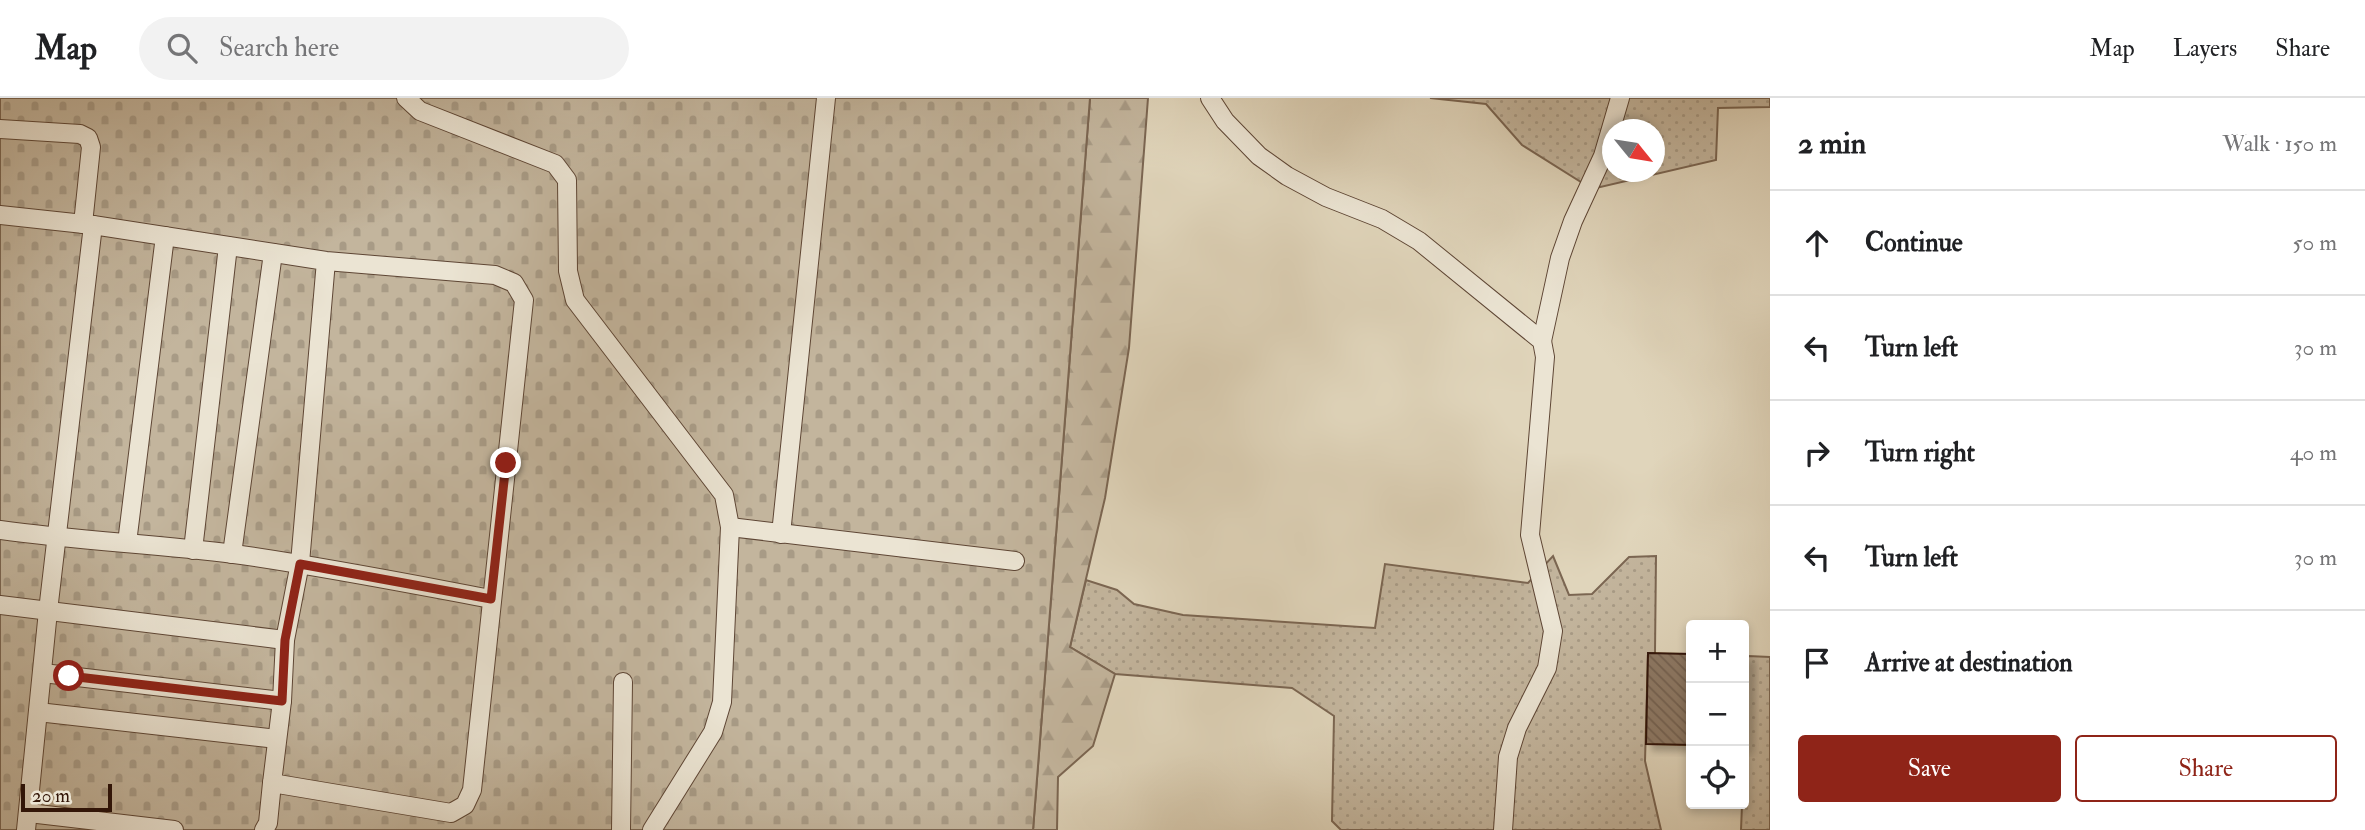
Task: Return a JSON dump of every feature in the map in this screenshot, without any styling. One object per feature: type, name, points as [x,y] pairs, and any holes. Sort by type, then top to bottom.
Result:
[{"type":"lane","points":[[406,98],[420,111],[555,164],[567,180],[568,271],[575,300],[724,495],[730,527],[722,702],[713,732],[652,830]]},
{"type":"lane","points":[[781,534],[826,98]]},
{"type":"lane","points":[[1210,98],[1224,121],[1259,156],[1287,176],[1326,197],[1382,219],[1419,242],[1542,341]]},
{"type":"lane","points":[[1503,830],[1508,757],[1517,728],[1547,668],[1553,631],[1530,535],[1545,357],[1542,341],[1560,258],[1573,221],[1603,156],[1620,98]]},
{"type":"lane","points":[[0,130],[80,134],[88,138],[91,147],[88,225],[27,821],[174,830]]},
{"type":"lane","points":[[0,215],[88,225],[326,261],[495,275],[514,283],[524,300],[472,790],[465,805],[450,813],[272,783]]},
{"type":"lane","points":[[127,543],[165,236]]},
{"type":"lane","points":[[193,550],[228,246]]},
{"type":"lane","points":[[232,554],[273,253]]},
{"type":"lane","points":[[264,830],[268,823],[282,701],[285,640],[300,564],[326,261]]},
{"type":"lane","points":[[730,527],[1015,561]]},
{"type":"lane","points":[[0,530],[232,554],[491,599]]},
{"type":"lane","points":[[0,605],[285,640]]},
{"type":"lane","points":[[43,673],[282,701]]},
{"type":"lane","points":[[621,830],[623,682]]},
{"type":"lane","points":[[38,712],[277,739]]},
{"type":"green space","points":[[0,98],[1090,98],[1033,830],[0,830]]},
{"type":"green space","points":[[1090,98],[1148,98],[1129,348],[1105,498],[1070,647],[1115,674],[1093,746],[1058,777],[1057,830],[1033,830]]},
{"type":"green space","points":[[1430,98],[1770,98],[1770,107],[1718,108],[1716,160],[1665,172],[1665,119],[1602,119],[1602,182],[1622,182],[1592,189],[1522,145],[1486,104]]},
{"type":"green space","points":[[1553,556],[1569,595],[1592,594],[1629,557],[1656,556],[1655,653],[1648,654],[1645,761],[1661,830],[1341,830],[1332,821],[1334,716],[1292,688],[1115,674],[1070,647],[1086,580],[1117,590],[1134,604],[1183,615],[1375,628],[1385,564],[1528,583]]},
{"type":"green space","points":[[1749,656],[1770,657],[1770,830],[1741,830],[1742,809],[1749,809]]},
{"type":"building","points":[[1648,653],[1686,654],[1686,745],[1646,744]]},
{"type":"route","points":[[69,676],[282,701],[285,640],[300,564],[491,599],[506,463]]}]
